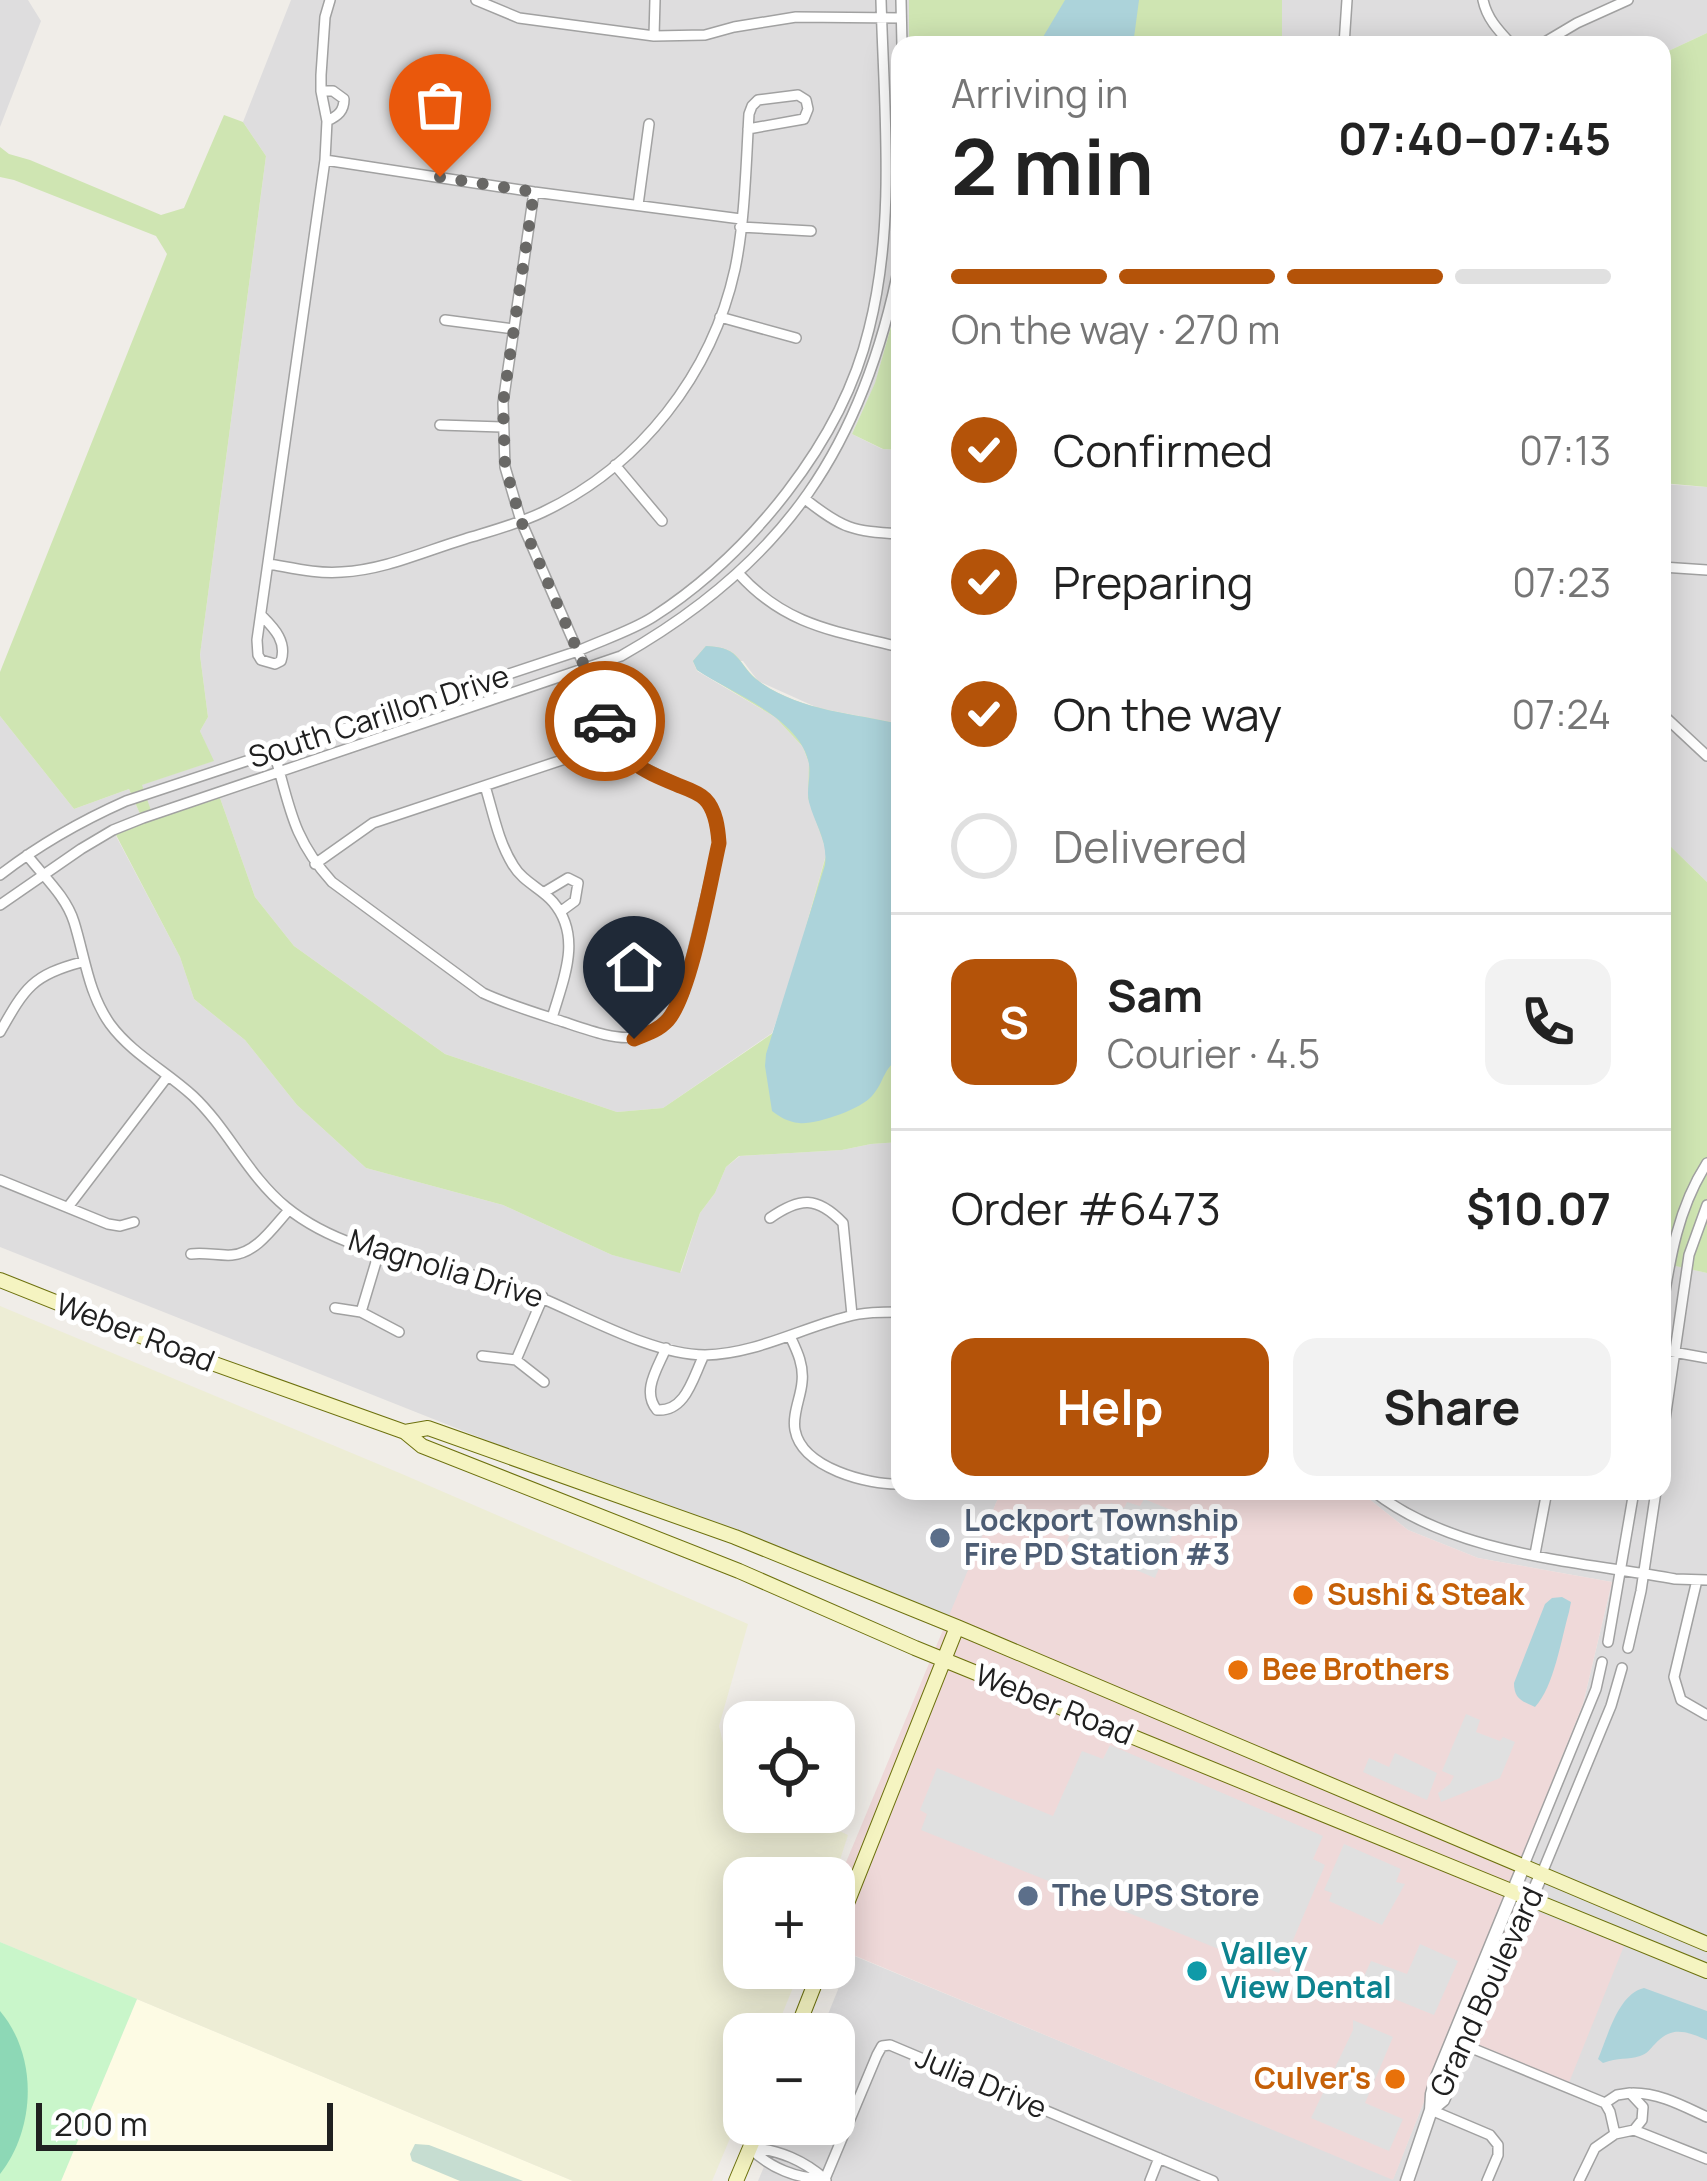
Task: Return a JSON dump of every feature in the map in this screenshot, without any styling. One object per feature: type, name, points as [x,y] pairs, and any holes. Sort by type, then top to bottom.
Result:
[{"type":"main road","name":"Weber Road","points":[[0,1280],[181,1352],[406,1432],[422,1446],[739,1571],[944,1660],[1707,1971]]},
{"type":"main road","name":"Weber Road","points":[[406,1432],[428,1428],[735,1537],[1707,1944]]},
{"type":"main road","points":[[855,1883],[957,1627]]},
{"type":"main road","points":[[736,2181],[750,2147]]},
{"type":"street","points":[[262,616],[284,646],[281,661],[275,664],[257,655],[262,616],[269,563],[326,160],[328,121],[321,91],[330,0]]},
{"type":"street","points":[[476,0],[519,18],[654,36],[705,35],[796,17],[901,18]]},
{"type":"street","points":[[654,36],[655,0]]},
{"type":"street","name":"South Carillon Drive","points":[[0,875],[86,818],[126,801],[578,651],[650,620],[704,579],[787,490],[813,454],[856,372],[879,279],[884,212],[881,0]]},
{"type":"street","points":[[901,0],[902,36]]},
{"type":"street","points":[[1345,36],[1347,0]]},
{"type":"street","points":[[1483,0],[1485,12],[1503,36]]},
{"type":"street","points":[[1555,36],[1628,0]]},
{"type":"street","points":[[321,91],[333,91],[344,99],[338,116],[328,121]]},
{"type":"street","points":[[269,563],[338,573],[368,569],[521,521],[578,492],[615,466],[666,415],[721,317],[736,266],[748,129],[752,106],[758,100],[798,95],[806,100],[804,119],[748,129]]},
{"type":"street","points":[[638,205],[650,124]]},
{"type":"street","points":[[326,160],[812,231]]},
{"type":"street","points":[[274,752],[296,831],[316,864],[332,882],[483,993],[613,1038],[634,1039],[666,1022],[683,994],[719,843],[713,810],[705,799],[633,763],[613,743],[521,521],[505,466],[502,427],[534,192]]},
{"type":"street","name":"South Carillon Drive","points":[[0,905],[113,830],[279,770],[586,670],[664,632],[739,574],[805,500],[856,411],[891,305]]},
{"type":"street","points":[[721,317],[796,338]]},
{"type":"street","points":[[446,320],[514,329]]},
{"type":"street","points":[[440,425],[502,427]]},
{"type":"street","points":[[615,466],[662,521]]},
{"type":"street","points":[[805,500],[843,527],[891,534]]},
{"type":"street","points":[[1671,568],[1707,570]]},
{"type":"street","points":[[739,574],[789,616],[891,644]]},
{"type":"street","points":[[1671,722],[1707,756]]},
{"type":"street","points":[[316,864],[373,823],[613,743]]},
{"type":"street","points":[[485,786],[505,850],[526,882],[560,912],[566,930],[569,959],[552,1018]]},
{"type":"street","name":"Magnolia Drive","points":[[27,855],[73,919],[82,962],[111,1024],[135,1050],[192,1095],[289,1210],[347,1241],[493,1279],[666,1348],[704,1355],[742,1349],[852,1315],[891,1313]]},
{"type":"street","points":[[543,893],[568,878],[578,883],[575,901],[560,912]]},
{"type":"street","points":[[0,1032],[29,987],[53,970],[82,962]]},
{"type":"street","points":[[68,1207],[167,1077]]},
{"type":"street","points":[[1671,1251],[1683,1209],[1707,1163]]},
{"type":"street","points":[[0,1180],[107,1224],[134,1222]]},
{"type":"street","points":[[770,1217],[790,1204],[811,1202],[843,1223],[852,1315]]},
{"type":"street","points":[[1671,1337],[1689,1255],[1707,1205]]},
{"type":"street","points":[[190,1254],[245,1251],[289,1210]]},
{"type":"street","points":[[361,1312],[379,1252]]},
{"type":"street","points":[[516,1360],[543,1297]]},
{"type":"street","points":[[335,1308],[361,1312],[399,1332]]},
{"type":"street","points":[[790,1336],[802,1364],[795,1430],[800,1442],[845,1476],[891,1483]]},
{"type":"street","points":[[666,1348],[650,1388],[649,1397],[657,1410],[680,1403],[704,1355]]},
{"type":"street","points":[[1671,1352],[1707,1358]]},
{"type":"street","points":[[482,1356],[516,1360],[544,1382]]},
{"type":"street","points":[[1386,1500],[1409,1516],[1471,1541],[1702,1580],[1674,1678],[1681,1700],[1707,1715]]},
{"type":"street","points":[[1535,1554],[1544,1500]]},
{"type":"street","points":[[1608,1642],[1633,1500]]},
{"type":"street","points":[[1628,1648],[1655,1500]]},
{"type":"street","points":[[1524,1865],[1603,1662]]},
{"type":"street","points":[[1542,1873],[1611,1706],[1622,1667]]},
{"type":"street","name":"Grand Boulevard","points":[[1407,2179],[1432,2094],[1524,1865]]},
{"type":"street","name":"Grand Boulevard","points":[[1431,2110],[1443,2099],[1468,2047],[1542,1873]]},
{"type":"street","points":[[1453,2040],[1605,2103],[1615,2134]]},
{"type":"street","name":"Julia Drive","points":[[827,2180],[877,2055],[882,2046],[890,2045],[1213,2181]]},
{"type":"street","points":[[1630,2092],[1640,2101],[1643,2113],[1634,2130]]},
{"type":"street","points":[[1605,2103],[1617,2095],[1648,2093],[1707,2117]]},
{"type":"street","points":[[1431,2110],[1490,2135],[1498,2145],[1487,2181]]},
{"type":"street","points":[[1579,2181],[1595,2148],[1615,2134],[1634,2130],[1707,2158]]},
{"type":"street","points":[[750,2147],[763,2161],[806,2179],[827,2180]]},
{"type":"street","points":[[1150,2181],[1159,2158]]},
{"type":"shaded area","points":[[0,0],[28,0],[41,21],[0,127]]},
{"type":"shaded area","points":[[291,0],[909,0],[909,36],[891,36],[891,327],[875,384],[852,434],[891,450],[891,722],[818,708],[758,681],[743,661],[693,661],[697,671],[775,717],[803,747],[827,851],[772,1033],[663,1108],[617,1112],[445,1054],[294,946],[255,897],[220,798],[153,820],[141,785],[213,761],[200,731],[208,717],[200,655],[266,156],[243,122]]},
{"type":"shaded area","points":[[1282,0],[1707,0],[1707,33],[1671,50],[1671,36],[1282,36]]},
{"type":"shaded area","points":[[1671,485],[1707,487],[1707,882],[1671,847]]},
{"type":"shaded area","points":[[0,716],[74,809],[129,789],[144,823],[116,836],[180,957],[194,999],[245,1040],[297,1105],[366,1168],[503,1205],[612,1255],[681,1272],[700,1213],[726,1167],[740,1156],[891,1143],[891,1500],[997,1500],[947,1623],[0,1247]]},
{"type":"shaded area","points":[[1671,1265],[1707,1273],[1707,2181],[758,2181],[773,2145],[855,2145],[855,2013],[829,2013],[838,1989],[855,1989],[855,1956],[1393,2179],[1583,1704],[1612,1582],[1478,1558],[1408,1530],[1370,1500],[1671,1500]]},
{"type":"shaded area","points":[[997,1500],[1370,1500],[1408,1530],[1478,1558],[1612,1582],[1583,1704],[1505,1899],[1624,1946],[1568,2085],[1450,2036],[1393,2180],[855,1956],[855,1857],[848,1857]]},
{"type":"shaded area","points":[[1146,1500],[1181,1514],[1155,1578],[1067,1541],[1078,1515],[1091,1520],[1094,1514],[1104,1517],[1111,1503],[1124,1508],[1127,1502],[1140,1506]]},
{"type":"shaded area","points":[[1466,1714],[1480,1720],[1476,1732],[1515,1742],[1500,1778],[1441,1802],[1438,1793],[1454,1776],[1442,1771]]},
{"type":"shaded area","points":[[1110,1745],[1323,1836],[1313,1859],[1325,1865],[1279,1973],[921,1830],[927,1814],[920,1810],[937,1768],[1053,1816],[1082,1751],[1103,1759]]},
{"type":"shaded area","points":[[1395,1753],[1437,1773],[1427,1800],[1363,1772],[1369,1758],[1389,1767]]},
{"type":"shaded area","points":[[1344,1844],[1401,1869],[1396,1882],[1405,1884],[1382,1925],[1329,1901],[1332,1893],[1324,1890]]},
{"type":"shaded area","points":[[1420,1944],[1458,1961],[1434,2015],[1360,1985],[1371,1961],[1407,1974]]},
{"type":"shaded area","points":[[137,1999],[573,2181],[61,2181]]},
{"type":"shaded area","points":[[1353,2020],[1393,2037],[1365,2103],[1403,2119],[1389,2151],[1311,2118],[1353,2030]]},
{"type":"green space","points":[[909,0],[1282,0],[1282,36],[909,36]]},
{"type":"green space","points":[[1707,33],[1707,487],[1671,484],[1671,50]]},
{"type":"green space","points":[[224,115],[243,122],[266,156],[200,655],[208,717],[200,731],[214,761],[142,785],[154,819],[220,798],[255,897],[294,946],[445,1054],[617,1112],[663,1108],[773,1033],[827,852],[808,798],[809,763],[803,747],[775,717],[697,670],[693,661],[706,646],[718,647],[776,692],[828,710],[891,722],[891,1143],[739,1156],[726,1167],[700,1213],[680,1273],[612,1255],[503,1205],[366,1168],[297,1105],[245,1040],[194,999],[180,957],[116,835],[144,823],[129,789],[74,809],[0,716],[0,672],[167,254],[156,236],[0,177],[0,147],[161,215],[184,208]]},
{"type":"green space","points":[[891,327],[891,449],[852,434],[875,383]]},
{"type":"green space","points":[[1671,847],[1707,882],[1707,1273],[1671,1265]]},
{"type":"green space","points":[[0,1306],[748,1624],[719,1726],[723,1833],[848,1835],[841,1857],[723,1857],[723,1989],[792,1989],[783,2013],[723,2013],[723,2145],[727,2145],[712,2181],[573,2181],[0,1942]]},
{"type":"green space","points":[[0,1942],[137,1999],[61,2181],[0,2181]]},
{"type":"green space","points":[[0,2011],[21,2049],[28,2092],[21,2135],[0,2174]]},
{"type":"green space","points":[[415,2144],[523,2181],[460,2181],[412,2161]]},
{"type":"water","points":[[1065,0],[1139,0],[1134,36],[1044,36]]},
{"type":"water","points":[[706,646],[718,647],[733,654],[776,692],[828,710],[891,722],[891,1065],[876,1091],[849,1111],[807,1123],[784,1119],[772,1111],[765,1066],[825,865],[823,840],[808,797],[809,764],[793,733],[779,720],[697,670],[693,661]]},
{"type":"water","points":[[1562,1597],[1571,1602],[1569,1612],[1552,1676],[1535,1707],[1517,1696],[1514,1683],[1545,1604]]},
{"type":"water","points":[[1644,1988],[1707,2011],[1707,2040],[1673,2032],[1642,2055],[1603,2063],[1598,2059],[1615,2017],[1627,1998]]},
{"type":"way so far","points":[[440,177],[534,192],[503,403],[505,466],[521,521],[605,721]]},
{"type":"place","name":"Lockport Township Fire PD Station #3","points":[[940,1538]]},
{"type":"place","name":"Sushi & Steak","points":[[1303,1595]]},
{"type":"place","name":"Bee Brothers","points":[[1238,1670]]},
{"type":"place","name":"The UPS Store","points":[[1028,1896]]},
{"type":"place","name":"Valley View Dental","points":[[1197,1971]]},
{"type":"place","name":"Culver's","points":[[1395,2079]]},
{"type":"route","points":[[605,721],[620,753],[705,799],[718,828],[719,843],[683,994],[666,1022],[634,1039]]}]
